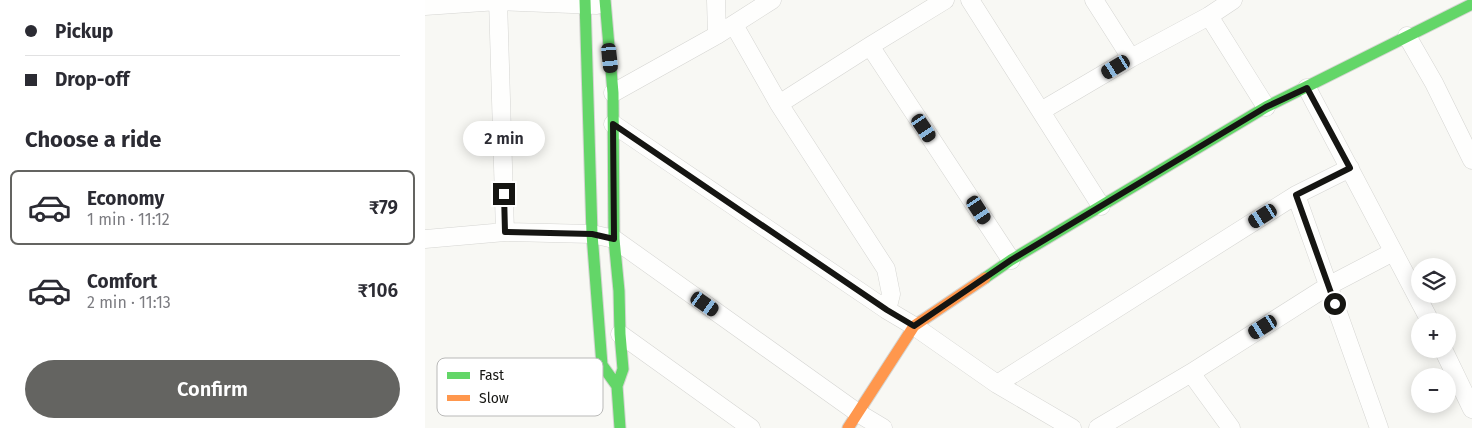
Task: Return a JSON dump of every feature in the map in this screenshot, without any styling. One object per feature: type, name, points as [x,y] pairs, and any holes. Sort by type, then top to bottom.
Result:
[{"type":"street","points":[[498,0],[505,232]]},
{"type":"street","points":[[425,6],[498,0],[605,3],[613,93],[614,239],[623,369],[617,386],[620,428]]},
{"type":"street","points":[[716,0],[717,35]]},
{"type":"street","points":[[613,93],[717,35],[772,0]]},
{"type":"street","points":[[779,104],[945,0]]},
{"type":"street","points":[[970,0],[1101,206]]},
{"type":"street","points":[[1095,0],[1131,58]]},
{"type":"street","points":[[1041,111],[1131,58],[1209,16],[1233,0]]},
{"type":"street","points":[[585,3],[592,234],[601,358]]},
{"type":"street","points":[[848,428],[914,326],[1011,260],[1266,107],[1472,4]]},
{"type":"street","points":[[1209,16],[1266,107]]},
{"type":"street","points":[[734,25],[779,104],[886,270],[891,294],[887,310]]},
{"type":"street","points":[[1407,36],[1434,83],[1466,130],[1472,160]]},
{"type":"street","points":[[870,46],[1011,260]]},
{"type":"street","points":[[1307,88],[1426,313]]},
{"type":"street","points":[[613,124],[997,384],[1072,428]]},
{"type":"street","points":[[997,384],[1296,195],[1350,168]]},
{"type":"street","points":[[1296,195],[1379,428]]},
{"type":"street","points":[[425,239],[505,232],[592,234],[614,239],[858,413],[883,428]]},
{"type":"street","points":[[1098,428],[1191,373],[1328,286],[1393,252]]},
{"type":"street","points":[[620,334],[751,428]]},
{"type":"street","points":[[1449,358],[1468,387],[1472,409]]},
{"type":"street","points":[[603,366],[617,386]]},
{"type":"street","points":[[1191,373],[1231,428]]},
{"type":"traffic: fast","points":[[585,0],[592,234],[601,358]]},
{"type":"traffic: fast","points":[[605,0],[613,93],[614,239],[623,369],[617,386],[620,428]]},
{"type":"traffic: fast","points":[[985,278],[1011,260],[1266,107],[1472,4]]},
{"type":"traffic: fast","points":[[603,366],[617,386]]},
{"type":"traffic: slow","points":[[848,428],[914,326],[985,278]]},
{"type":"route","points":[[504,194],[505,232],[592,234],[614,239],[613,124],[887,310],[914,326],[1011,260],[1266,107],[1307,88],[1350,168],[1296,195],[1335,304]]}]
